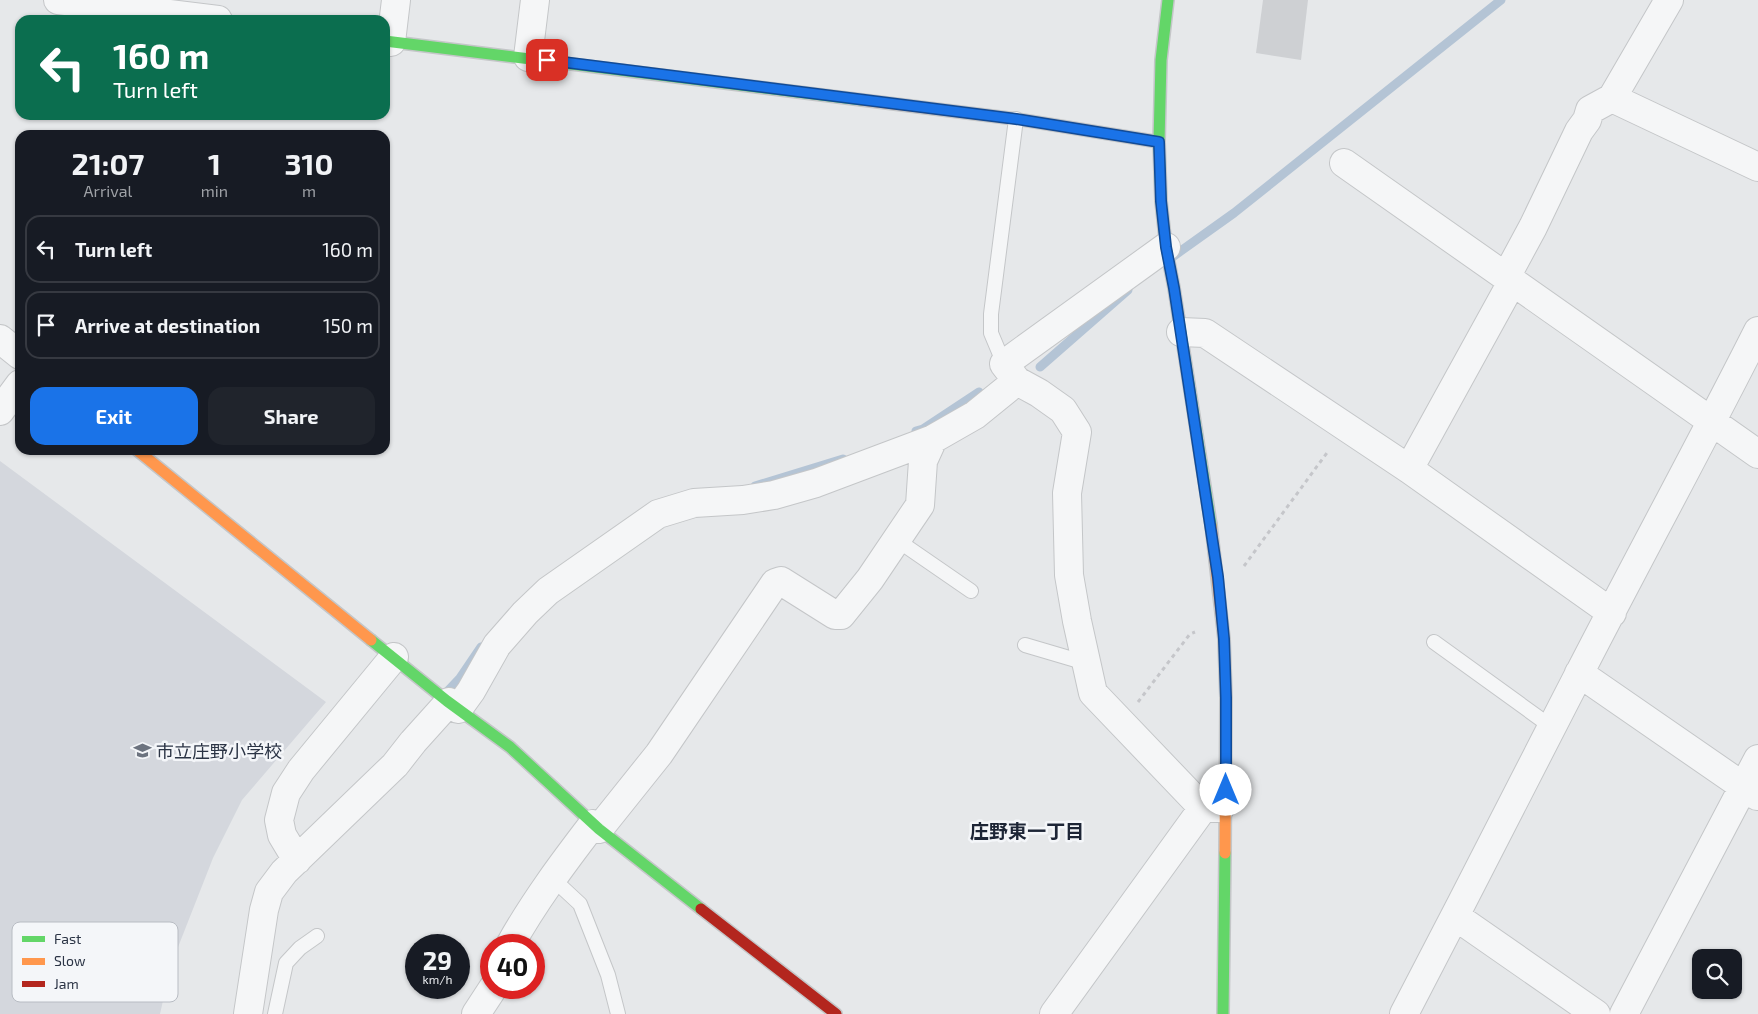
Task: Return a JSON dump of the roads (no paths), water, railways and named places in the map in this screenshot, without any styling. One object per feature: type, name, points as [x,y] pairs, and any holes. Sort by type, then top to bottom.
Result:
[{"type":"street","points":[[58,0],[178,15]]},
{"type":"street","points":[[390,31],[396,0]]},
{"type":"street","points":[[528,58],[535,0]]},
{"type":"street","points":[[1168,0],[1161,60],[1159,142],[1161,201],[1166,247],[1181,332],[1218,577],[1222,620],[1226,698],[1214,808],[1223,1014]]},
{"type":"street","points":[[1410,469],[1509,280],[1579,131],[1587,120],[1590,110],[1612,98],[1669,0]]},
{"type":"street","points":[[390,41],[1016,119],[1159,142]]},
{"type":"street","points":[[1612,98],[1758,168]]},
{"type":"street","points":[[1344,163],[1758,454]]},
{"type":"street","points":[[248,1014],[269,892],[284,872],[395,765],[447,700],[471,691],[497,645],[525,613],[548,591],[658,514],[694,503],[743,500],[774,495],[816,483],[933,439],[975,415],[1011,372],[1166,247]]},
{"type":"street","points":[[1404,1014],[1553,728],[1579,673],[1712,423],[1758,331]]},
{"type":"street","points":[[1181,332],[1205,333],[1410,469],[1612,613]]},
{"type":"street","points":[[0,339],[15,351]]},
{"type":"street","points":[[1011,372],[1063,410],[1077,432],[1067,494],[1069,575],[1086,663],[1094,692],[1214,808]]},
{"type":"street","points":[[0,411],[15,391]]},
{"type":"street","points":[[516,934],[552,878],[659,754],[775,583],[782,581],[835,615],[842,615],[870,579],[920,505],[923,461],[933,439]]},
{"type":"street","points":[[143,455],[394,658],[510,747],[596,826],[836,1014]]},
{"type":"street","points":[[297,860],[282,836],[280,820],[286,793],[301,770],[394,658]]},
{"type":"street","points":[[1579,673],[1751,792]]},
{"type":"street","points":[[1624,1014],[1751,792],[1758,759]]},
{"type":"street","points":[[1054,1014],[1214,808]]},
{"type":"street","points":[[1455,916],[1596,1014]]},
{"type":"street","points":[[476,1014],[486,999]]},
{"type":"lane","points":[[1011,372],[991,333],[991,314],[1016,119]]},
{"type":"lane","points":[[897,540],[971,591]]},
{"type":"lane","points":[[1434,642],[1553,728]]},
{"type":"lane","points":[[1025,645],[1086,663]]},
{"type":"lane","points":[[552,878],[580,904],[608,975],[618,1014]]},
{"type":"lane","points":[[275,1014],[286,963],[300,948],[318,936]]},
{"type":"waterway","points":[[1171,258],[1234,213],[1501,0]]},
{"type":"waterway","points":[[1040,367],[1128,290]]},
{"type":"waterway","points":[[916,431],[923,429],[979,392]]},
{"type":"waterway","points":[[755,486],[843,459]]},
{"type":"waterway","points":[[443,696],[460,678],[481,647]]},
{"type":"place","name":"市立庄野小学校","points":[[142,751]]},
{"type":"district","name":"庄野東一丁目","points":[[1027,830]]}]
